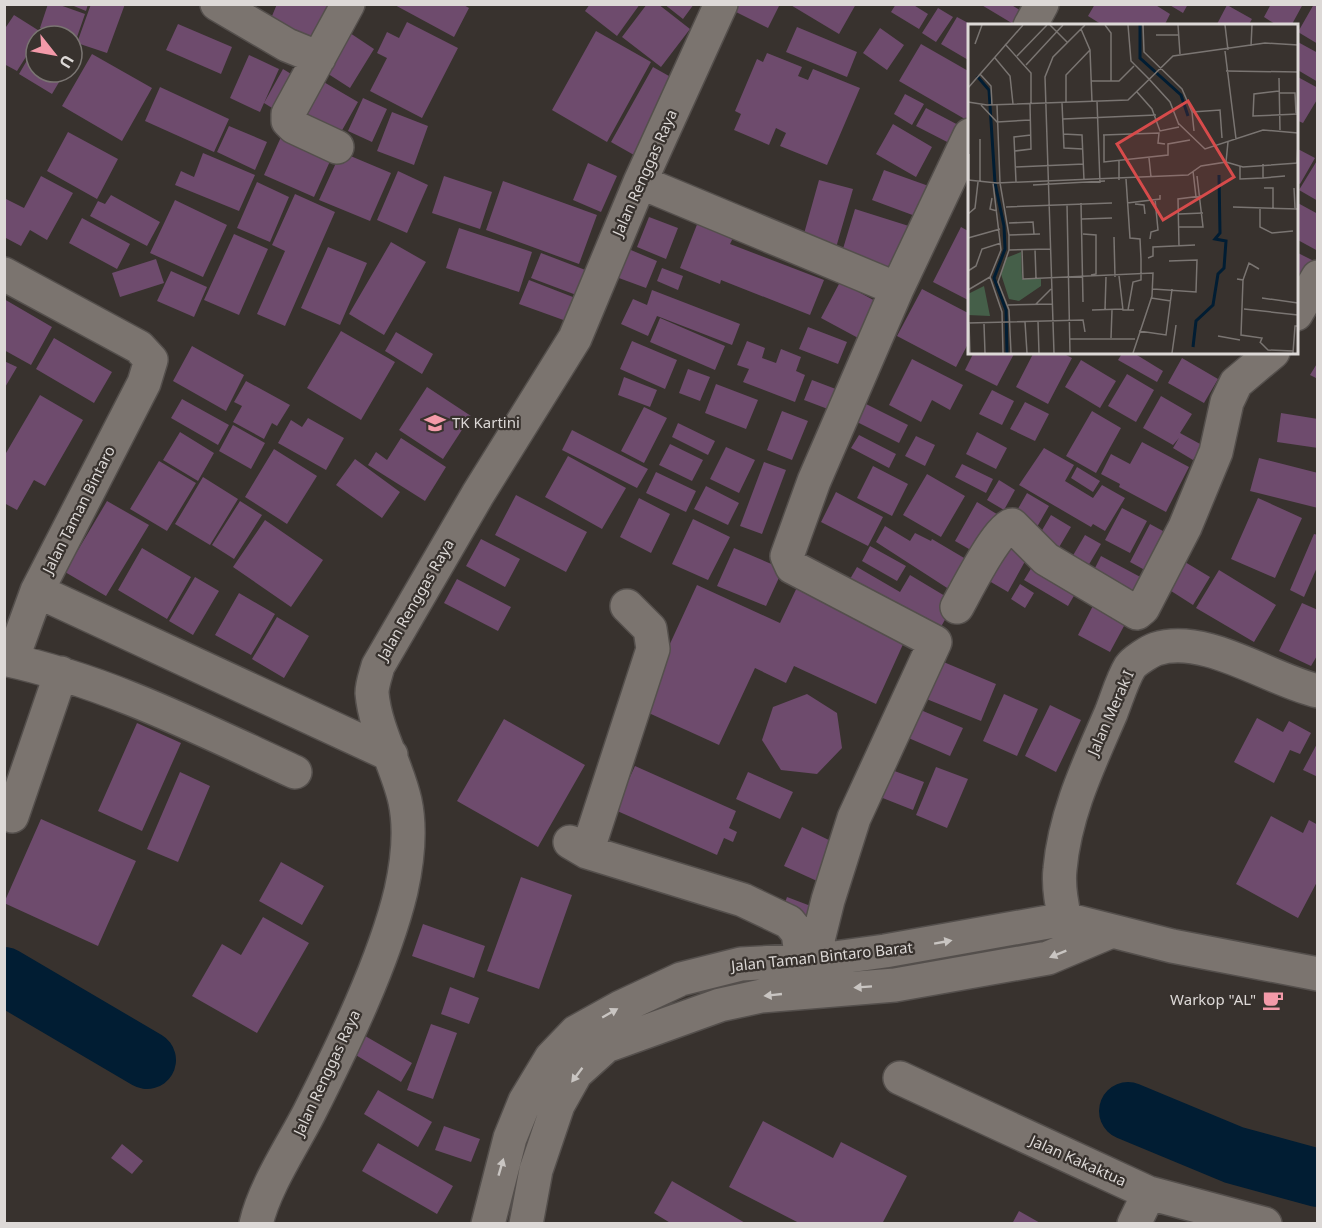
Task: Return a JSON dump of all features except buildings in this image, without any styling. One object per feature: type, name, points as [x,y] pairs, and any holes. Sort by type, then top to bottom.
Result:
[{"type":"street","points":[[218,4],[287,45],[318,58]]},
{"type":"street","points":[[337,147],[294,127],[288,121],[288,114],[348,4]]},
{"type":"street","name":"Jalan Renggas Raya","points":[[256,1224],[271,1185],[322,1088],[387,939],[401,890],[407,856],[406,812],[391,755],[378,720],[372,691],[378,666],[478,494],[575,338],[640,182],[721,4]]},
{"type":"street","points":[[1031,24],[1042,4]]},
{"type":"street","points":[[818,967],[828,900],[854,818],[935,642],[792,567],[787,556],[814,481],[897,289],[968,137]]},
{"type":"street","points":[[640,182],[897,289]]},
{"type":"street","name":"Jalan Taman Bintaro","points":[[4,274],[139,347],[151,360],[144,383],[37,591],[391,755]]},
{"type":"street","points":[[1298,310],[1317,277]]},
{"type":"street","points":[[957,607],[998,537],[1007,526],[1012,525],[1046,559],[1137,614],[1143,608],[1185,527],[1216,453],[1227,402],[1236,383],[1271,354]]},
{"type":"street","points":[[37,591],[8,659],[61,673],[150,706],[295,772]]},
{"type":"street","points":[[627,606],[650,629],[653,649],[578,847],[742,900],[789,922],[818,967]]},
{"type":"street","name":"Jalan Merak I","points":[[1065,919],[1059,896],[1060,869],[1066,831],[1077,790],[1131,665],[1156,649],[1191,647],[1223,654],[1296,686],[1317,692]]},
{"type":"street","points":[[12,816],[61,673]]},
{"type":"street","name":"Jalan Taman Bintaro Barat","points":[[526,1224],[536,1170],[558,1105],[576,1073],[606,1046],[720,1005],[761,996],[818,967],[885,951],[1065,919],[1172,946],[1317,974]]},
{"type":"street","name":"Jalan Taman Bintaro Barat","points":[[488,1224],[502,1161],[525,1101],[550,1058],[576,1032],[621,1007],[681,979],[741,964],[818,967],[895,985],[1048,958],[1112,931]]},
{"type":"street","name":"Jalan Kakaktua","points":[[900,1078],[1149,1193],[1265,1224]]},
{"type":"street","points":[[1134,1224],[1149,1193]]},
{"type":"waterway","points":[[4,976],[147,1060]]},
{"type":"waterway","points":[[1128,1111],[1234,1155],[1318,1178]]},
{"type":"place","name":"TK Kartini","points":[[435,423]]},
{"type":"place","name":"Warkop \"AL\"","points":[[1273,1000]]}]
